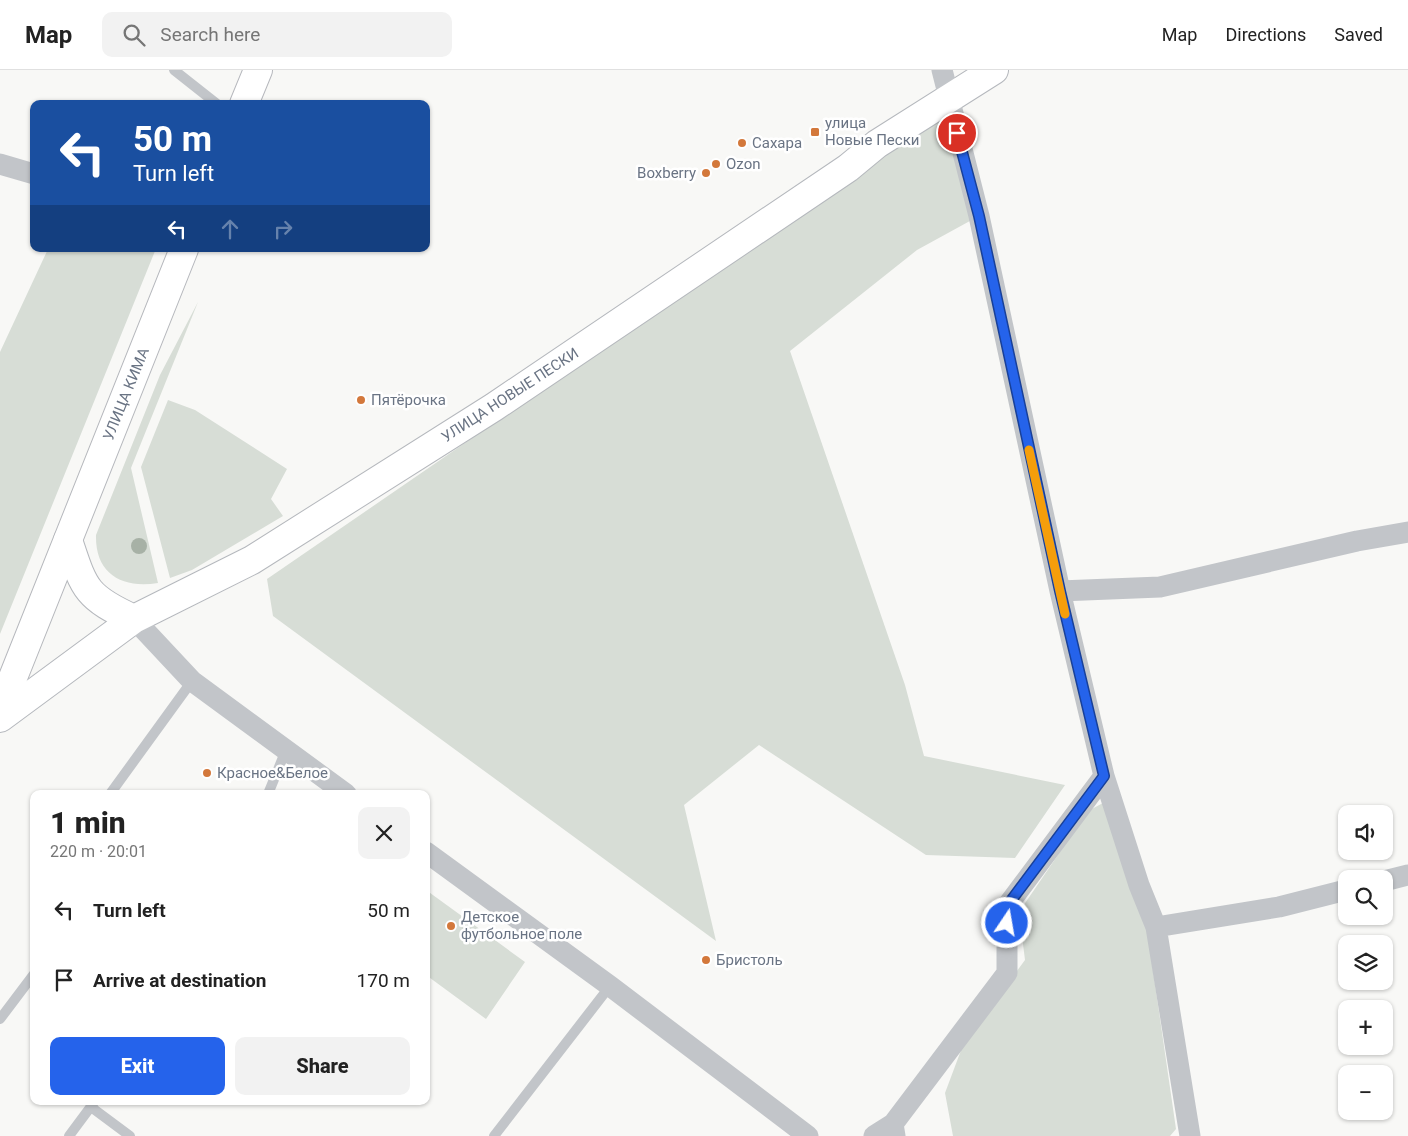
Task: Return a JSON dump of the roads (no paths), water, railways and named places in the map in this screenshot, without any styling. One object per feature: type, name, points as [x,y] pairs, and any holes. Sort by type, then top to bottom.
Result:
[{"type":"main road","points":[[246,100],[258,70]]},
{"type":"main road","name":"УЛИЦА НОВЫЕ ПЕСКИ","points":[[0,718],[134,619],[252,560],[494,407],[848,168],[877,144],[994,70]]},
{"type":"main road","name":"УЛИЦА КИМА","points":[[0,710],[183,252]]},
{"type":"main road","points":[[68,540],[82,583],[95,598],[113,610],[134,619]]},
{"type":"street","points":[[942,70],[979,216],[1060,591],[1104,776],[1139,885],[1156,927],[1190,1136]]},
{"type":"street","points":[[0,164],[30,173]]},
{"type":"street","points":[[1060,591],[1160,587],[1357,541],[1408,532]]},
{"type":"street","points":[[134,619],[192,681],[341,790]]},
{"type":"street","points":[[874,1136],[894,1130],[1007,973],[1007,906],[1104,776]]},
{"type":"street","points":[[430,855],[610,986],[808,1136]]},
{"type":"street","points":[[1393,879],[1408,875]]},
{"type":"street","points":[[1156,927],[1279,907],[1338,892]]},
{"type":"lane","points":[[174,70],[212,100]]},
{"type":"lane","points":[[113,790],[192,681]]},
{"type":"lane","points":[[270,790],[286,750]]},
{"type":"lane","points":[[0,1019],[30,979]]},
{"type":"lane","points":[[494,1136],[610,986]]},
{"type":"lane","points":[[69,1136],[92,1105]]},
{"type":"lane","points":[[94,1105],[130,1136]]},
{"type":"place","name":"улица Новые Пески","points":[[815,132]]},
{"type":"place","name":"Сахара","points":[[742,143]]},
{"type":"place","name":"Ozon","points":[[716,164]]},
{"type":"place","name":"Boxberry","points":[[706,173]]},
{"type":"place","name":"Пятёрочка","points":[[361,400]]},
{"type":"place","name":"Красное&Белое","points":[[207,773]]},
{"type":"place","name":"Детское футбольное поле","points":[[451,926]]},
{"type":"place","name":"Бристоль","points":[[706,960]]}]
